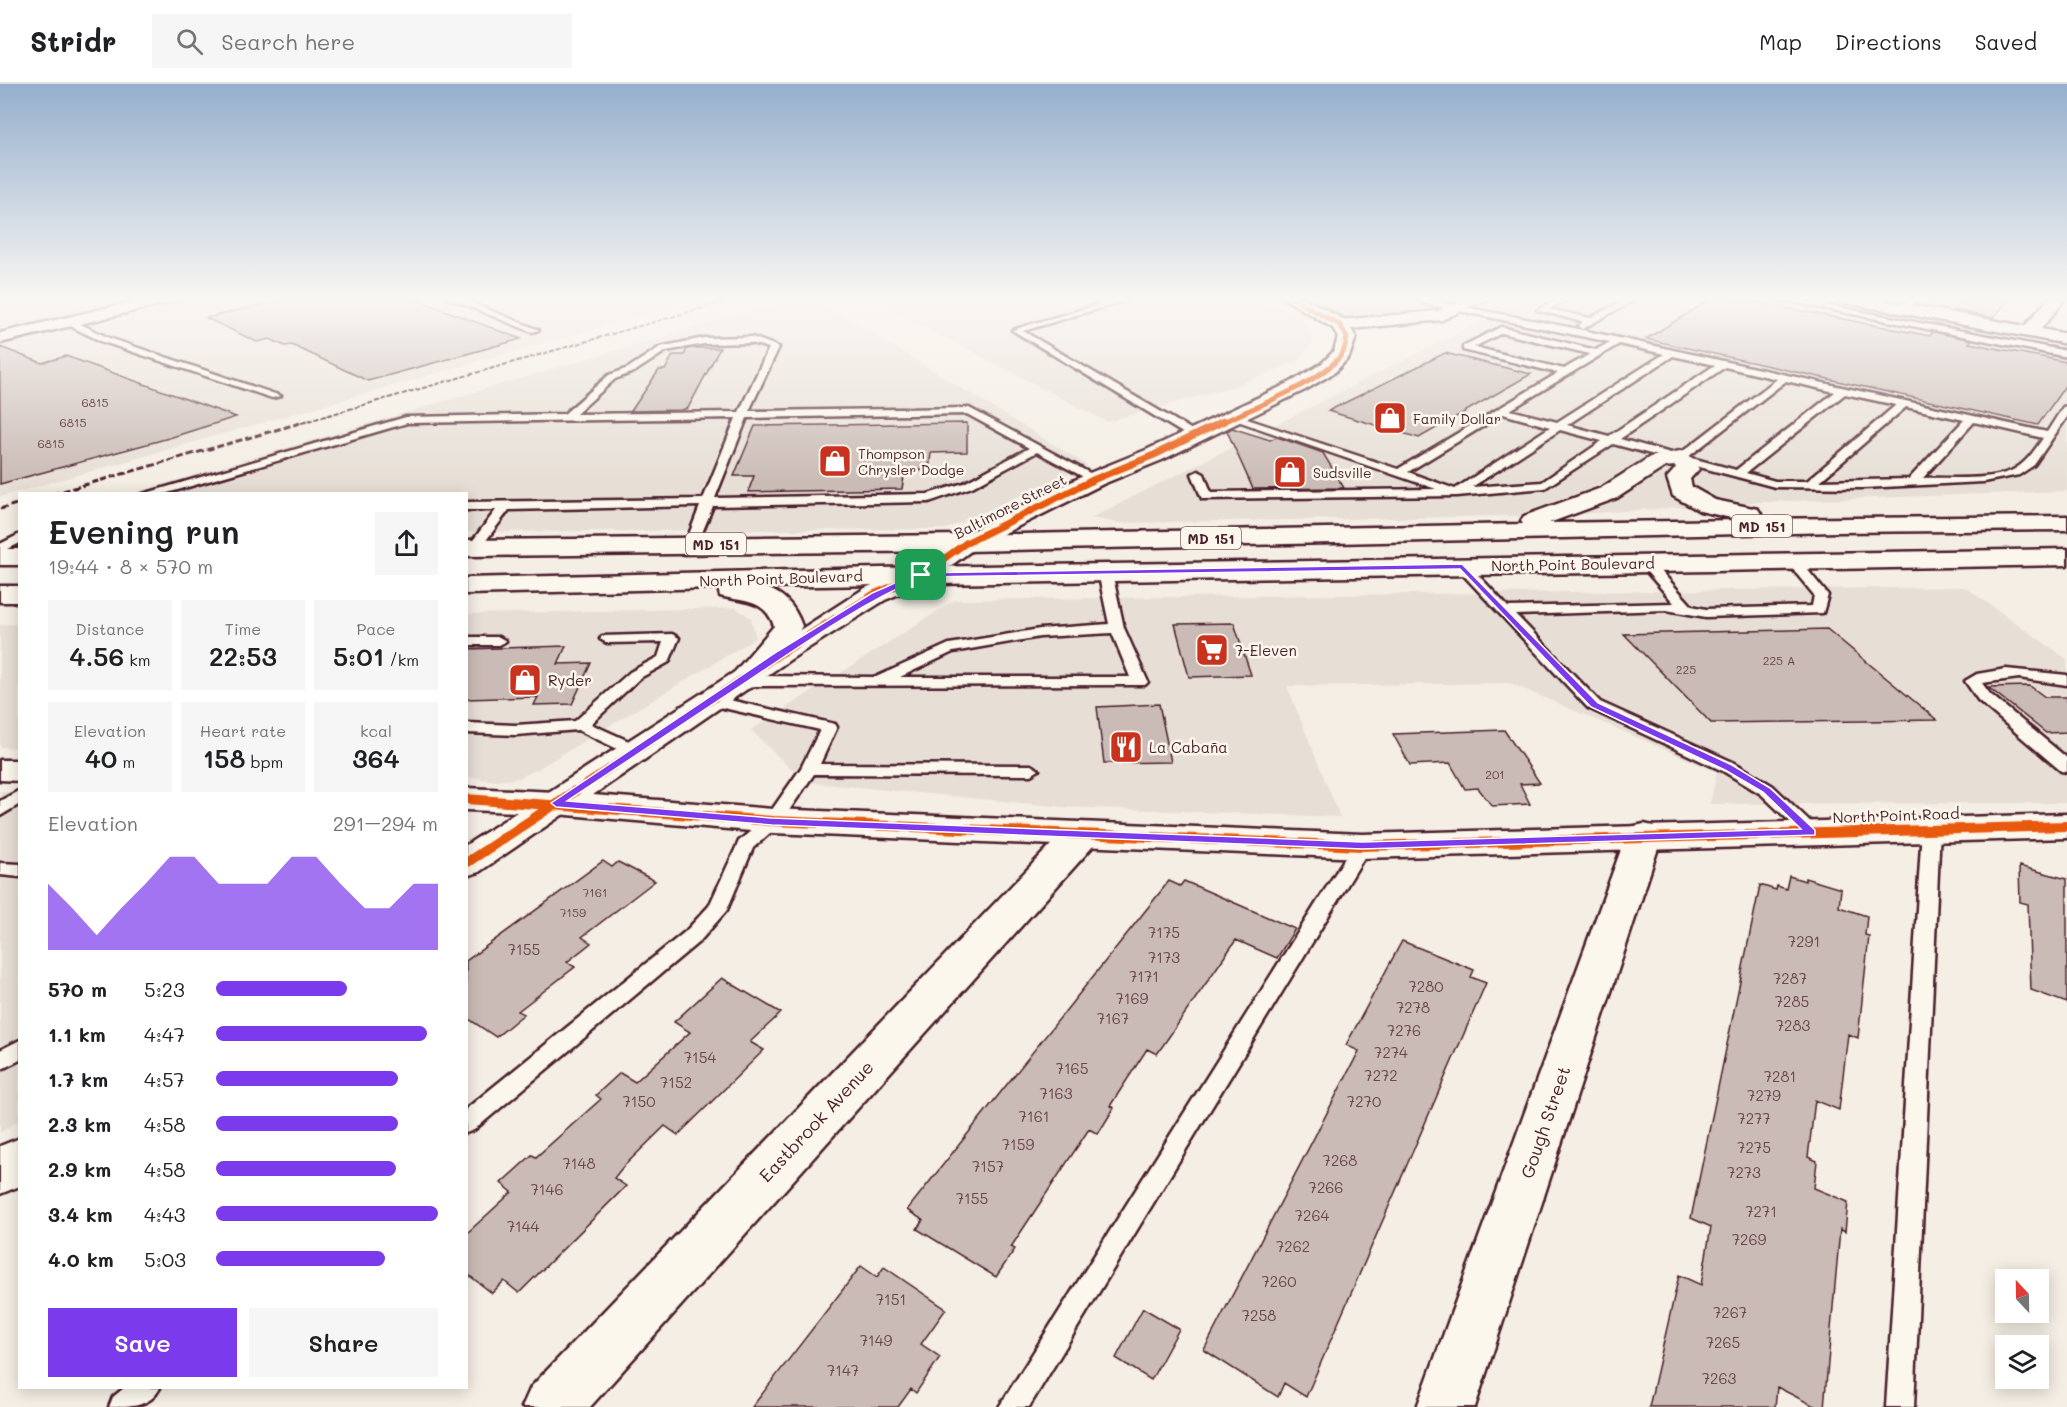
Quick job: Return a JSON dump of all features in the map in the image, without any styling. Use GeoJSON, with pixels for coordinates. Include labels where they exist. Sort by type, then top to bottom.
{"type":"FeatureCollection","features":[{"type":"Feature","properties":{"kind":"street","name":"Baltimore Street"},"geometry":{"type":"LineString","coordinates":[[468,862],[742,681],[807,662],[913,590],[921,575],[966,543],[1095,479],[1234,418],[1298,386],[1339,359]]}},
{"type":"Feature","properties":{"kind":"street"},"geometry":{"type":"LineString","coordinates":[[1490,532],[1558,513],[1609,493],[1658,462],[1680,458],[1688,469],[1678,478],[1681,491],[1708,506],[1736,512],[1837,525]]}},
{"type":"Feature","properties":{"kind":"street","name":"North Point Boulevard"},"geometry":{"type":"LineString","coordinates":[[470,548],[966,543],[1837,525],[2067,523]]}},
{"type":"Feature","properties":{"kind":"street"},"geometry":{"type":"LineString","coordinates":[[0,557],[18,557]]}},
{"type":"Feature","properties":{"kind":"street","name":"North Point Boulevard"},"geometry":{"type":"LineString","coordinates":[[468,586],[921,575],[2067,557]]}},
{"type":"Feature","properties":{"kind":"street"},"geometry":{"type":"LineString","coordinates":[[585,583],[763,594],[785,614],[788,626],[781,639],[742,681]]}},
{"type":"Feature","properties":{"kind":"street"},"geometry":{"type":"LineString","coordinates":[[0,594],[18,594]]}},
{"type":"Feature","properties":{"kind":"street"},"geometry":{"type":"LineString","coordinates":[[0,770],[18,771]]}},
{"type":"Feature","properties":{"kind":"street","name":"North Point Road"},"geometry":{"type":"LineString","coordinates":[[468,799],[556,803],[772,822],[1362,846],[1644,836],[2067,826]]}},
{"type":"Feature","properties":{"kind":"street","name":"Eastbrook Avenue"},"geometry":{"type":"LineString","coordinates":[[551,1407],[1081,836]]}},
{"type":"Feature","properties":{"kind":"street","name":"Gough Street"},"geometry":{"type":"LineString","coordinates":[[1446,1407],[1644,836]]}},
{"type":"Feature","properties":{"kind":"street"},"geometry":{"type":"LineString","coordinates":[[0,1172],[18,1160]]}},
{"type":"Feature","properties":{"kind":"lane"},"geometry":{"type":"LineString","coordinates":[[163,359],[276,396]]}},
{"type":"Feature","properties":{"kind":"lane"},"geometry":{"type":"LineString","coordinates":[[565,419],[612,377],[631,370],[648,359]]}},
{"type":"Feature","properties":{"kind":"lane"},"geometry":{"type":"LineString","coordinates":[[691,545],[742,417],[768,359]]}},
{"type":"Feature","properties":{"kind":"lane"},"geometry":{"type":"LineString","coordinates":[[1065,359],[1195,435]]}},
{"type":"Feature","properties":{"kind":"lane"},"geometry":{"type":"LineString","coordinates":[[1512,359],[1566,372]]}},
{"type":"Feature","properties":{"kind":"lane"},"geometry":{"type":"LineString","coordinates":[[1399,473],[1588,359]]}},
{"type":"Feature","properties":{"kind":"lane"},"geometry":{"type":"LineString","coordinates":[[1457,492],[1662,359]]}},
{"type":"Feature","properties":{"kind":"lane"},"geometry":{"type":"LineString","coordinates":[[1698,359],[2049,436]]}},
{"type":"Feature","properties":{"kind":"lane"},"geometry":{"type":"LineString","coordinates":[[1198,474],[1206,496],[1457,492],[1545,485],[1723,364]]}},
{"type":"Feature","properties":{"kind":"lane"},"geometry":{"type":"LineString","coordinates":[[1680,458],[1784,378]]}},
{"type":"Feature","properties":{"kind":"lane"},"geometry":{"type":"LineString","coordinates":[[1739,473],[1842,391]]}},
{"type":"Feature","properties":{"kind":"lane"},"geometry":{"type":"LineString","coordinates":[[1809,485],[1904,404]]}},
{"type":"Feature","properties":{"kind":"lane"},"geometry":{"type":"LineString","coordinates":[[1502,411],[1775,484],[1809,485],[1912,483],[1994,477],[2015,473],[2025,466],[2067,409]]}},
{"type":"Feature","properties":{"kind":"lane"},"geometry":{"type":"LineString","coordinates":[[156,492],[406,420],[742,417],[969,411],[1095,479]]}},
{"type":"Feature","properties":{"kind":"lane"},"geometry":{"type":"LineString","coordinates":[[1234,418],[1457,492]]}},
{"type":"Feature","properties":{"kind":"lane"},"geometry":{"type":"LineString","coordinates":[[1912,483],[1971,419]]}},
{"type":"Feature","properties":{"kind":"lane"},"geometry":{"type":"LineString","coordinates":[[468,506],[929,498],[968,485],[1037,448]]}},
{"type":"Feature","properties":{"kind":"lane"},"geometry":{"type":"LineString","coordinates":[[470,548],[505,506]]}},
{"type":"Feature","properties":{"kind":"lane"},"geometry":{"type":"LineString","coordinates":[[0,549],[18,539]]}},
{"type":"Feature","properties":{"kind":"lane"},"geometry":{"type":"LineString","coordinates":[[1507,611],[1666,606],[1706,613],[1818,609],[1821,595],[1793,561]]}},
{"type":"Feature","properties":{"kind":"lane"},"geometry":{"type":"LineString","coordinates":[[1646,563],[1686,608]]}},
{"type":"Feature","properties":{"kind":"lane"},"geometry":{"type":"LineString","coordinates":[[1462,566],[1594,705],[1729,767],[1767,790],[1811,832]]}},
{"type":"Feature","properties":{"kind":"lane"},"geometry":{"type":"LineString","coordinates":[[742,681],[1140,682],[1117,628],[1105,572]]}},
{"type":"Feature","properties":{"kind":"lane"},"geometry":{"type":"LineString","coordinates":[[876,683],[949,648],[1040,633],[1117,628]]}},
{"type":"Feature","properties":{"kind":"lane"},"geometry":{"type":"LineString","coordinates":[[580,726],[635,675],[664,659],[672,638],[607,639]]}},
{"type":"Feature","properties":{"kind":"lane"},"geometry":{"type":"LineString","coordinates":[[468,641],[499,641]]}},
{"type":"Feature","properties":{"kind":"lane"},"geometry":{"type":"LineString","coordinates":[[2067,680],[2048,676],[1984,675],[1973,681],[1984,697],[2067,767]]}},
{"type":"Feature","properties":{"kind":"lane"},"geometry":{"type":"LineString","coordinates":[[468,1121],[693,936],[717,910],[745,845],[772,822],[809,769],[829,727],[712,701]]}},
{"type":"Feature","properties":{"kind":"lane"},"geometry":{"type":"LineString","coordinates":[[468,728],[516,730],[580,726],[636,751]]}},
{"type":"Feature","properties":{"kind":"lane"},"geometry":{"type":"LineString","coordinates":[[809,769],[1031,770]]}},
{"type":"Feature","properties":{"kind":"lane"},"geometry":{"type":"LineString","coordinates":[[0,810],[18,796]]}},
{"type":"Feature","properties":{"kind":"lane"},"geometry":{"type":"LineString","coordinates":[[1900,1407],[1931,828]]}},
{"type":"Feature","properties":{"kind":"lane"},"geometry":{"type":"LineString","coordinates":[[1013,1407],[1362,846]]}},
{"type":"Feature","properties":{"kind":"lane"},"geometry":{"type":"LineString","coordinates":[[0,869],[18,871]]}},
{"type":"Feature","properties":{"kind":"lane"},"geometry":{"type":"LineString","coordinates":[[0,1061],[18,1050]]}},
{"type":"Feature","properties":{"kind":"lane"},"geometry":{"type":"LineString","coordinates":[[123,1407],[145,1389]]}},
{"type":"Feature","properties":{"kind":"shaded area"},"geometry":{"type":"Polygon","coordinates":[[[0,359],[488,359],[0,497],[0,359]]]}},
{"type":"Feature","properties":{"kind":"shaded area"},"geometry":{"type":"Polygon","coordinates":[[[588,359],[913,359],[1087,465],[946,529],[468,532],[468,492],[137,492],[588,359]]]}},
{"type":"Feature","properties":{"kind":"shaded area"},"geometry":{"type":"Polygon","coordinates":[[[986,359],[1300,359],[1238,385],[1107,422],[986,359]]]}},
{"type":"Feature","properties":{"kind":"shaded area"},"geometry":{"type":"Polygon","coordinates":[[[1407,359],[2067,359],[2067,491],[1763,502],[1561,515],[1119,523],[1091,518],[1407,359]]]}},
{"type":"Feature","properties":{"kind":"shaded area"},"geometry":{"type":"Polygon","coordinates":[[[1965,587],[2067,659],[2067,803],[1710,804],[1717,772],[1510,683],[1287,686],[1340,817],[1065,807],[804,782],[751,730],[955,600],[1965,587]]]}},
{"type":"Feature","properties":{"kind":"shaded area"},"geometry":{"type":"Polygon","coordinates":[[[736,608],[751,618],[756,638],[536,770],[519,778],[497,781],[468,777],[468,614],[736,608]]]}},
{"type":"Feature","properties":{"kind":"shaded area"},"geometry":{"type":"Polygon","coordinates":[[[18,624],[18,748],[0,747],[0,625],[18,624]]]}},
{"type":"Feature","properties":{"kind":"shaded area"},"geometry":{"type":"Polygon","coordinates":[[[0,791],[18,793],[18,1121],[0,1133],[0,791]]]}},
{"type":"Feature","properties":{"kind":"building"},"geometry":{"type":"Polygon","coordinates":[[[0,359],[31,359],[42,363],[57,359],[74,359],[236,417],[169,438],[0,484],[0,359]]]}},
{"type":"Feature","properties":{"kind":"building"},"geometry":{"type":"Polygon","coordinates":[[[321,359],[449,359],[368,381],[321,359]]]}},
{"type":"Feature","properties":{"kind":"building"},"geometry":{"type":"Polygon","coordinates":[[[671,359],[714,359],[688,408],[631,411],[659,370],[665,370],[671,359]]]}},
{"type":"Feature","properties":{"kind":"building"},"geometry":{"type":"Polygon","coordinates":[[[1433,359],[1469,359],[1531,374],[1419,438],[1328,411],[1433,359]]]}},
{"type":"Feature","properties":{"kind":"building"},"geometry":{"type":"Polygon","coordinates":[[[1736,359],[2050,359],[2067,362],[2067,383],[2038,425],[1736,359]]]}},
{"type":"Feature","properties":{"kind":"building","name":"Thompson Chrysler Dodge"},"geometry":{"type":"Polygon","coordinates":[[[967,423],[967,452],[931,453],[929,470],[905,470],[902,489],[748,492],[754,476],[734,476],[755,426],[967,423]]]}},
{"type":"Feature","properties":{"kind":"building","name":"Sudsville"},"geometry":{"type":"Polygon","coordinates":[[[1232,428],[1270,440],[1277,437],[1323,453],[1344,488],[1253,489],[1227,431],[1232,428]]]}},
{"type":"Feature","properties":{"kind":"building","name":"7-Eleven"},"geometry":{"type":"Polygon","coordinates":[[[1234,623],[1251,675],[1189,677],[1175,624],[1234,623]]]}},
{"type":"Feature","properties":{"kind":"building"},"geometry":{"type":"Polygon","coordinates":[[[1827,629],[1937,720],[1711,723],[1624,634],[1827,629]]]}},
{"type":"Feature","properties":{"kind":"building","name":"Ryder"},"geometry":{"type":"Polygon","coordinates":[[[566,646],[558,664],[591,663],[572,704],[534,705],[538,697],[468,699],[468,649],[566,646]]]}},
{"type":"Feature","properties":{"kind":"building"},"geometry":{"type":"Polygon","coordinates":[[[2030,686],[2045,697],[2067,697],[2067,732],[2046,733],[1988,687],[2030,686]]]}},
{"type":"Feature","properties":{"kind":"building","name":"La Cabaña"},"geometry":{"type":"Polygon","coordinates":[[[1159,704],[1171,762],[1104,763],[1097,707],[1159,704]]]}},
{"type":"Feature","properties":{"kind":"building"},"geometry":{"type":"Polygon","coordinates":[[[1504,730],[1540,783],[1520,784],[1530,804],[1492,806],[1478,788],[1465,789],[1450,763],[1410,765],[1393,734],[1504,730]]]}},
{"type":"Feature","properties":{"kind":"building"},"geometry":{"type":"Polygon","coordinates":[[[603,861],[612,867],[618,862],[655,881],[582,937],[591,943],[567,962],[575,967],[518,1011],[524,1014],[496,1037],[468,1018],[468,960],[603,861]]]}},
{"type":"Feature","properties":{"kind":"building"},"geometry":{"type":"Polygon","coordinates":[[[2019,866],[2067,879],[2067,1003],[2031,990],[2028,904],[2020,902],[2019,866]]]}},
{"type":"Feature","properties":{"kind":"building"},"geometry":{"type":"Polygon","coordinates":[[[1789,876],[1805,881],[1805,878],[1841,889],[1839,907],[1867,916],[1865,935],[1869,936],[1858,1038],[1848,1034],[1839,1110],[1815,1100],[1808,1157],[1817,1161],[1814,1188],[1848,1202],[1845,1232],[1840,1229],[1824,1407],[1816,1407],[1777,1387],[1775,1407],[1649,1407],[1679,1275],[1701,1285],[1711,1227],[1691,1218],[1760,885],[1776,890],[1777,886],[1786,889],[1789,876]]]}},
{"type":"Feature","properties":{"kind":"building"},"geometry":{"type":"Polygon","coordinates":[[[1169,881],[1180,886],[1184,881],[1295,929],[1277,958],[1236,940],[1157,1054],[1147,1049],[1110,1106],[1114,1108],[1098,1134],[1089,1129],[1011,1247],[1015,1249],[996,1277],[917,1229],[923,1220],[907,1210],[1169,881]]]}},
{"type":"Feature","properties":{"kind":"building"},"geometry":{"type":"Polygon","coordinates":[[[1402,941],[1474,970],[1471,977],[1486,983],[1306,1397],[1284,1383],[1278,1397],[1204,1350],[1359,1051],[1346,1045],[1402,941]]]}},
{"type":"Feature","properties":{"kind":"building"},"geometry":{"type":"Polygon","coordinates":[[[722,978],[781,1013],[750,1042],[764,1050],[678,1135],[665,1126],[622,1168],[614,1178],[626,1186],[519,1293],[504,1281],[492,1293],[468,1275],[468,1232],[512,1192],[501,1183],[532,1155],[536,1157],[601,1099],[596,1095],[620,1073],[635,1082],[690,1032],[674,1022],[722,978]]]}},
{"type":"Feature","properties":{"kind":"building"},"geometry":{"type":"Polygon","coordinates":[[[861,1266],[877,1277],[884,1267],[946,1309],[921,1344],[940,1357],[916,1393],[911,1389],[898,1407],[752,1407],[861,1266]]]}},
{"type":"Feature","properties":{"kind":"building"},"geometry":{"type":"Polygon","coordinates":[[[1143,1308],[1179,1329],[1151,1380],[1116,1358],[1143,1308]]]}},
{"type":"Feature","properties":{"kind":"railway"},"geometry":{"type":"LineString","coordinates":[[301,423],[525,359]]}},
{"type":"Feature","properties":{"kind":"railway"},"geometry":{"type":"LineString","coordinates":[[60,492],[307,421]]}},
{"type":"Feature","properties":{"kind":"railway"},"geometry":{"type":"LineString","coordinates":[[0,509],[18,504]]}},
{"type":"Feature","properties":{"kind":"cycle path"},"geometry":{"type":"LineString","coordinates":[[468,862],[781,653],[875,594],[921,575],[966,543],[1095,479],[1154,455],[1298,386],[1328,368],[1337,359]]}},
{"type":"Feature","properties":{"kind":"cycle path"},"geometry":{"type":"LineString","coordinates":[[468,799],[773,821],[1362,846],[2067,826]]}},
{"type":"Feature","properties":{"kind":"place","name":"Family Dollar"},"geometry":{"type":"Point","coordinates":[1390,418]}},
{"type":"Feature","properties":{"kind":"place","name":"Thompson Chrysler Dodge"},"geometry":{"type":"Point","coordinates":[835,461]}},
{"type":"Feature","properties":{"kind":"place","name":"Sudsville"},"geometry":{"type":"Point","coordinates":[1290,472]}},
{"type":"Feature","properties":{"kind":"place","name":"7-Eleven"},"geometry":{"type":"Point","coordinates":[1212,650]}},
{"type":"Feature","properties":{"kind":"place","name":"Ryder"},"geometry":{"type":"Point","coordinates":[525,680]}},
{"type":"Feature","properties":{"kind":"place","name":"La Cabaña"},"geometry":{"type":"Point","coordinates":[1126,747]}},
{"type":"Feature","properties":{"kind":"route"},"geometry":{"type":"LineString","coordinates":[[1462,566],[1594,705],[1729,767],[1767,790],[1811,832],[1362,846],[772,822],[556,803],[781,653],[875,594],[921,575],[1462,566]]}}]}
